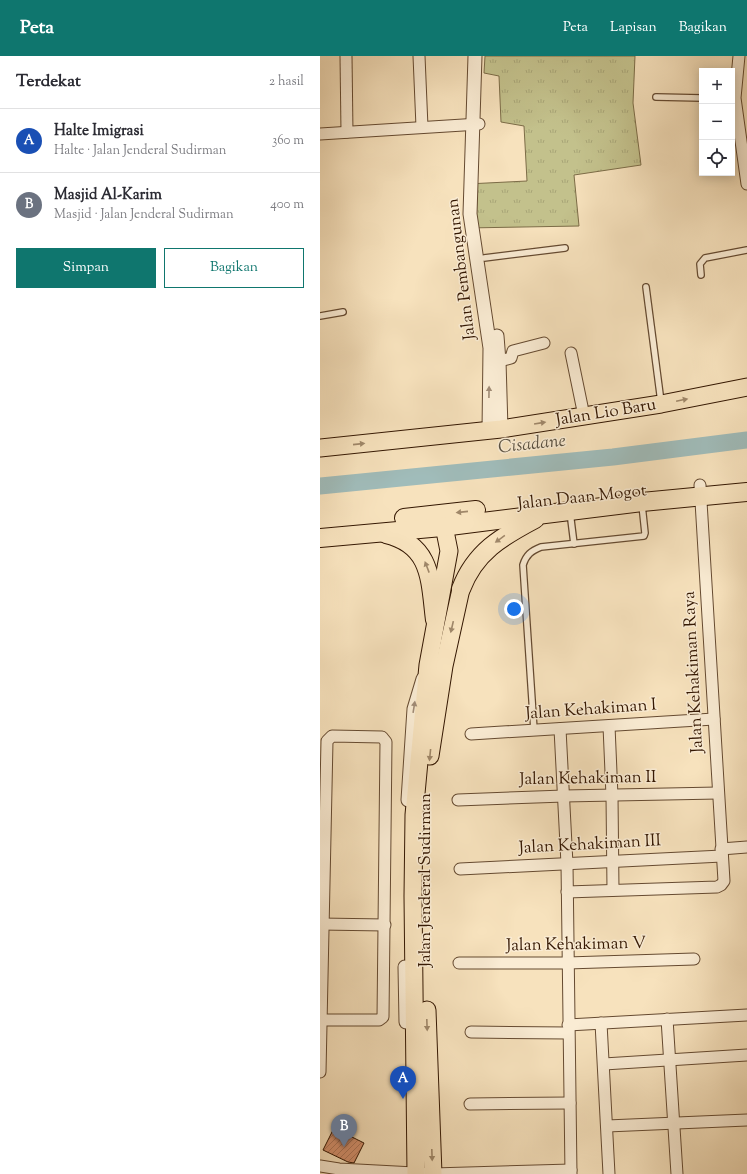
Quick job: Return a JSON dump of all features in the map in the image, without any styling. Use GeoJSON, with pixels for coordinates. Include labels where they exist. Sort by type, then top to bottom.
{"type":"FeatureCollection","features":[{"type":"Feature","properties":{"kind":"highway","name":"Jalan Daan Mogot"},"geometry":{"type":"LineString","coordinates":[[320,538],[442,527],[642,502],[747,481]]}},
{"type":"Feature","properties":{"kind":"highway","name":"Jalan Daan Mogot"},"geometry":{"type":"LineString","coordinates":[[320,526],[417,517],[570,498],[700,490],[747,492]]}},
{"type":"Feature","properties":{"kind":"highway"},"geometry":{"type":"LineString","coordinates":[[461,589],[467,573],[482,554],[511,532],[546,513]]}},
{"type":"Feature","properties":{"kind":"highway"},"geometry":{"type":"LineString","coordinates":[[380,532],[400,537],[408,541],[422,556],[428,569],[435,620]]}},
{"type":"Feature","properties":{"kind":"main road","name":"Jalan Lio Baru"},"geometry":{"type":"LineString","coordinates":[[320,448],[495,430],[661,404],[747,387]]}},
{"type":"Feature","properties":{"kind":"main road","name":"Jalan Daan Mogot"},"geometry":{"type":"LineString","coordinates":[[417,517],[429,520],[442,527]]}},
{"type":"Feature","properties":{"kind":"main road","name":"Jalan Jenderal Sudirman"},"geometry":{"type":"LineString","coordinates":[[416,1173],[413,896],[414,815],[428,665],[435,620],[449,551],[447,536],[442,527]]}},
{"type":"Feature","properties":{"kind":"main road","name":"Jalan Jenderal Sudirman"},"geometry":{"type":"LineString","coordinates":[[433,1174],[424,898],[425,801],[433,734],[444,666],[461,589]]}},
{"type":"Feature","properties":{"kind":"street"},"geometry":{"type":"LineString","coordinates":[[346,56],[347,132]]}},
{"type":"Feature","properties":{"kind":"street"},"geometry":{"type":"LineString","coordinates":[[419,56],[422,127]]}},
{"type":"Feature","properties":{"kind":"street","name":"Jalan Pembangunan"},"geometry":{"type":"LineString","coordinates":[[475,56],[478,208],[500,361],[495,430]]}},
{"type":"Feature","properties":{"kind":"street","name":"Jalan Pembangunan"},"geometry":{"type":"LineString","coordinates":[[482,56],[470,214],[490,348],[495,430]]}},
{"type":"Feature","properties":{"kind":"street"},"geometry":{"type":"LineString","coordinates":[[735,84],[739,56]]}},
{"type":"Feature","properties":{"kind":"street"},"geometry":{"type":"LineString","coordinates":[[734,104],[746,179]]}},
{"type":"Feature","properties":{"kind":"street"},"geometry":{"type":"LineString","coordinates":[[320,134],[476,124]]}},
{"type":"Feature","properties":{"kind":"street"},"geometry":{"type":"LineString","coordinates":[[500,361],[511,358],[513,351],[544,343]]}},
{"type":"Feature","properties":{"kind":"street"},"geometry":{"type":"LineString","coordinates":[[571,353],[584,416]]}},
{"type":"Feature","properties":{"kind":"street","name":"Jalan Kehakiman Raya"},"geometry":{"type":"LineString","coordinates":[[613,890],[717,887],[724,881],[721,852],[700,490]]}},
{"type":"Feature","properties":{"kind":"street","name":"Jalan Kehakiman I"},"geometry":{"type":"LineString","coordinates":[[471,734],[714,719]]}},
{"type":"Feature","properties":{"kind":"street"},"geometry":{"type":"LineString","coordinates":[[567,892],[613,890],[612,796],[609,726]]}},
{"type":"Feature","properties":{"kind":"street"},"geometry":{"type":"LineString","coordinates":[[320,1166],[339,1169],[433,1174],[571,1172],[567,963],[567,864],[560,729]]}},
{"type":"Feature","properties":{"kind":"street"},"geometry":{"type":"LineString","coordinates":[[320,1072],[322,832],[323,788],[327,741],[332,736],[382,737],[385,739],[385,925],[382,1019],[321,1015]]}},
{"type":"Feature","properties":{"kind":"street","name":"Jalan Kehakiman II"},"geometry":{"type":"LineString","coordinates":[[458,800],[718,793]]}},
{"type":"Feature","properties":{"kind":"street","name":"Jalan Kehakiman III"},"geometry":{"type":"LineString","coordinates":[[460,868],[613,861],[721,852],[747,847]]}},
{"type":"Feature","properties":{"kind":"street"},"geometry":{"type":"LineString","coordinates":[[322,924],[385,925]]}},
{"type":"Feature","properties":{"kind":"street","name":"Jalan Kehakiman V"},"geometry":{"type":"LineString","coordinates":[[459,963],[567,963],[694,959]]}},
{"type":"Feature","properties":{"kind":"street"},"geometry":{"type":"LineString","coordinates":[[472,1032],[568,1029],[601,1023],[747,1015]]}},
{"type":"Feature","properties":{"kind":"street"},"geometry":{"type":"LineString","coordinates":[[667,1019],[677,1174]]}},
{"type":"Feature","properties":{"kind":"street"},"geometry":{"type":"LineString","coordinates":[[601,1023],[609,1174]]}},
{"type":"Feature","properties":{"kind":"street"},"geometry":{"type":"LineString","coordinates":[[604,1064],[747,1055]]}},
{"type":"Feature","properties":{"kind":"street"},"geometry":{"type":"LineString","coordinates":[[470,1104],[570,1103]]}},
{"type":"Feature","properties":{"kind":"street"},"geometry":{"type":"LineString","coordinates":[[607,1126],[747,1120]]}},
{"type":"Feature","properties":{"kind":"lane"},"geometry":{"type":"LineString","coordinates":[[656,97],[699,98]]}},
{"type":"Feature","properties":{"kind":"lane"},"geometry":{"type":"LineString","coordinates":[[484,258],[565,248]]}},
{"type":"Feature","properties":{"kind":"lane"},"geometry":{"type":"LineString","coordinates":[[701,275],[700,264],[705,258],[747,250]]}},
{"type":"Feature","properties":{"kind":"lane"},"geometry":{"type":"LineString","coordinates":[[646,286],[661,404]]}},
{"type":"Feature","properties":{"kind":"lane"},"geometry":{"type":"LineString","coordinates":[[320,316],[343,312]]}},
{"type":"Feature","properties":{"kind":"lane"},"geometry":{"type":"LineString","coordinates":[[534,730],[523,565],[527,555],[536,549],[644,536],[642,502]]}},
{"type":"Feature","properties":{"kind":"lane"},"geometry":{"type":"LineString","coordinates":[[570,511],[574,544]]}},
{"type":"Feature","properties":{"kind":"green space"},"geometry":{"type":"Polygon","coordinates":[[[485,56],[635,56],[633,103],[641,165],[574,175],[579,226],[467,228],[467,184],[527,181],[524,126],[501,122],[499,76],[484,73],[485,56]]]}},
{"type":"Feature","properties":{"kind":"building"},"geometry":{"type":"Polygon","coordinates":[[[334,1128],[364,1143],[354,1163],[348,1162],[323,1150],[334,1128]]]}},
{"type":"Feature","properties":{"kind":"waterway","name":"Cisadane"},"geometry":{"type":"LineString","coordinates":[[320,486],[613,457],[747,440]]}},
{"type":"Feature","properties":{"kind":"place","name":"Halte Imigrasi"},"geometry":{"type":"Point","coordinates":[403,1099]}},
{"type":"Feature","properties":{"kind":"place","name":"Masjid Al-Karim"},"geometry":{"type":"Point","coordinates":[344,1147]}}]}
